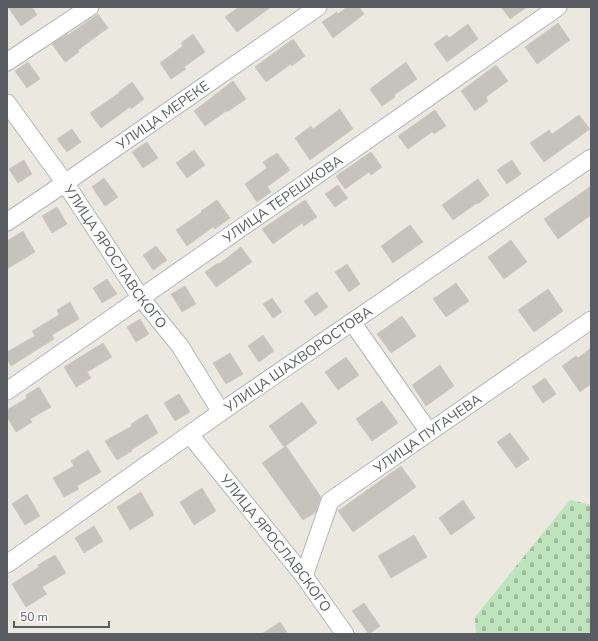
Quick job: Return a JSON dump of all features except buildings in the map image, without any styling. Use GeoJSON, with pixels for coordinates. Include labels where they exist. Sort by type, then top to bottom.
{"type":"FeatureCollection","features":[{"type":"Feature","properties":{"kind":"street"},"geometry":{"type":"LineString","coordinates":[[7,62],[90,7]]}},
{"type":"Feature","properties":{"kind":"street","name":"УЛИЦА МЕРЕКЕ"},"geometry":{"type":"LineString","coordinates":[[7,222],[318,7]]}},
{"type":"Feature","properties":{"kind":"street","name":"УЛИЦА ТЕРЕШКОВА"},"geometry":{"type":"LineString","coordinates":[[7,391],[558,7]]}},
{"type":"Feature","properties":{"kind":"street","name":"УЛИЦА ЯРОСЛАВСКОГО"},"geometry":{"type":"LineString","coordinates":[[7,103],[65,183],[141,298],[180,346],[221,412]]}},
{"type":"Feature","properties":{"kind":"street","name":"УЛИЦА ШАХВОРОСТОВА"},"geometry":{"type":"LineString","coordinates":[[7,564],[221,412],[591,158]]}},
{"type":"Feature","properties":{"kind":"street","name":"УЛИЦА ПУГАЧЕВА"},"geometry":{"type":"LineString","coordinates":[[304,576],[330,501],[591,320]]}},
{"type":"Feature","properties":{"kind":"street"},"geometry":{"type":"LineString","coordinates":[[352,322],[429,432]]}},
{"type":"Feature","properties":{"kind":"street","name":"УЛИЦА ЯРОСЛАВСКОГО"},"geometry":{"type":"LineString","coordinates":[[190,435],[304,576],[345,634]]}},
{"type":"Feature","properties":{"kind":"green space"},"geometry":{"type":"Polygon","coordinates":[[[570,500],[591,505],[591,634],[476,634],[475,617],[570,500]]]}}]}
